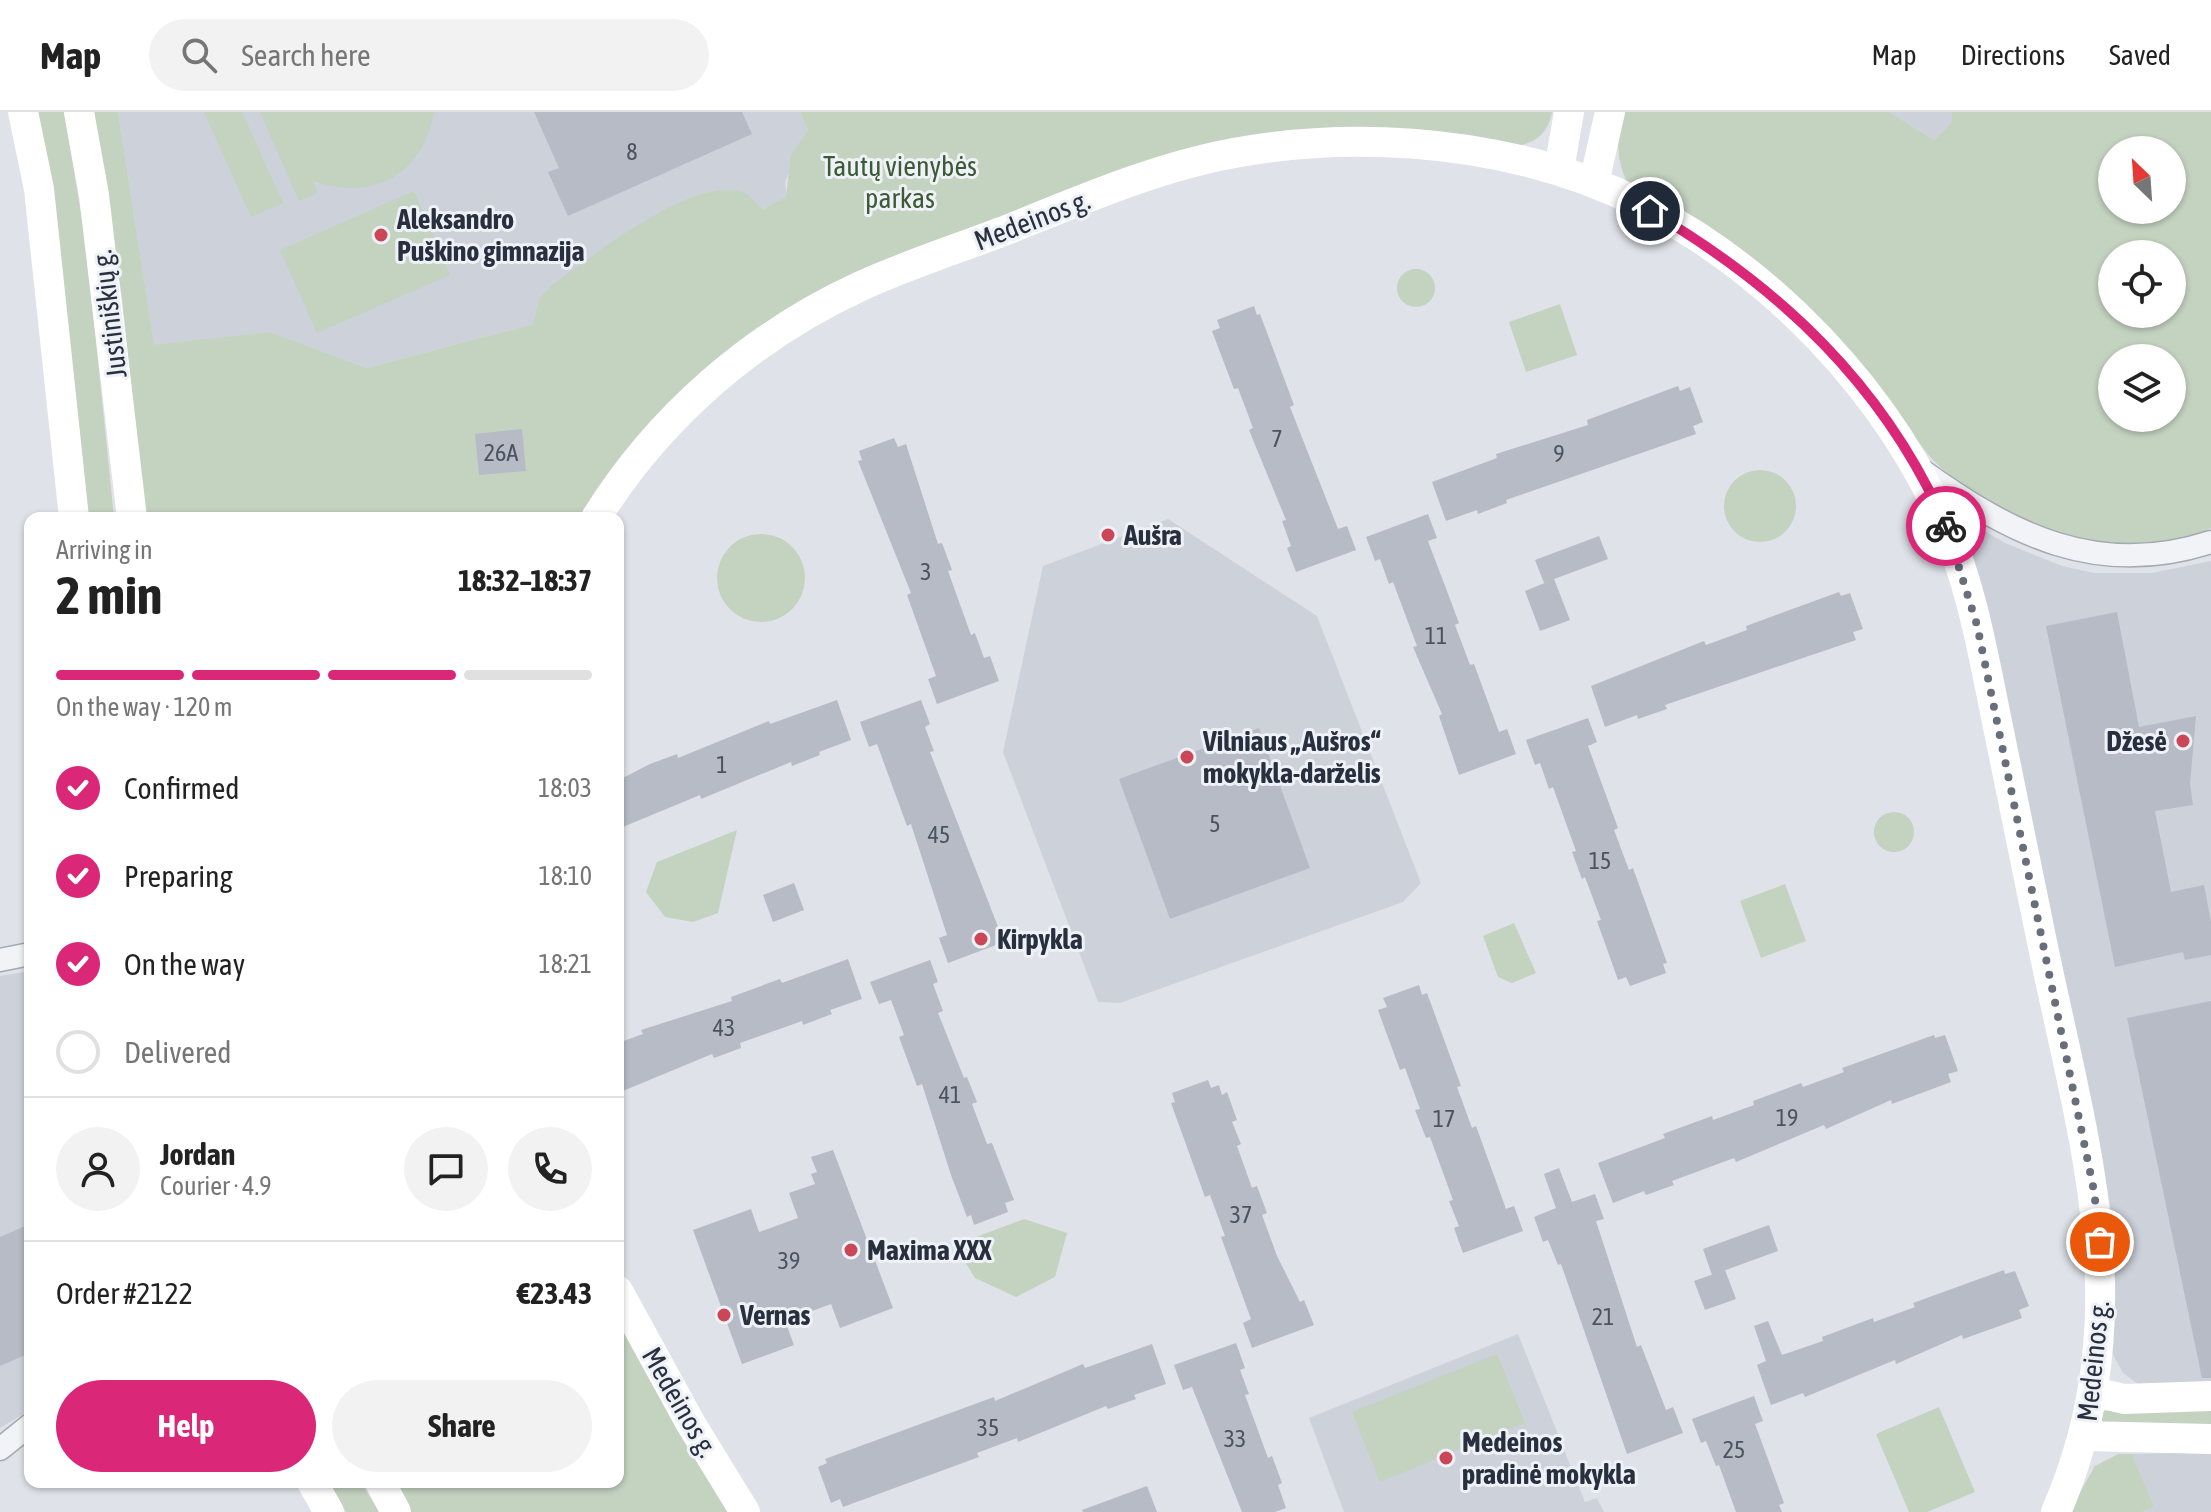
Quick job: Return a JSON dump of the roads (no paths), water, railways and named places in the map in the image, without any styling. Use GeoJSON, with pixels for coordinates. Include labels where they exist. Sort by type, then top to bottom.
{"type":"FeatureCollection","features":[{"type":"Feature","properties":{"kind":"street","name":"Justiniškių g."},"geometry":{"type":"LineString","coordinates":[[23,112],[39,189],[73,512]]}},
{"type":"Feature","properties":{"kind":"street","name":"Justiniškių g."},"geometry":{"type":"LineString","coordinates":[[79,112],[96,210],[131,512]]}},
{"type":"Feature","properties":{"kind":"street"},"geometry":{"type":"LineString","coordinates":[[1559,170],[1569,112]]}},
{"type":"Feature","properties":{"kind":"street"},"geometry":{"type":"LineString","coordinates":[[1594,183],[1610,112]]}},
{"type":"Feature","properties":{"kind":"street","name":"Medeinos g."},"geometry":{"type":"LineString","coordinates":[[600,512],[614,489],[681,412],[717,377],[779,331],[864,284],[1077,202],[1220,156],[1288,146],[1397,144],[1452,149],[1559,170],[1594,183],[1687,232],[1752,276],[1823,341],[1855,378],[1918,468],[1945,524],[1977,625],[2094,1191],[2101,1262],[2095,1392],[2084,1436],[2056,1512]]}},
{"type":"Feature","properties":{"kind":"street"},"geometry":{"type":"LineString","coordinates":[[1918,468],[1957,496],[2003,521],[2035,537],[2082,552],[2127,558],[2177,553],[2211,542]]}},
{"type":"Feature","properties":{"kind":"street"},"geometry":{"type":"LineString","coordinates":[[0,960],[24,955]]}},
{"type":"Feature","properties":{"kind":"street","name":"Medeinos g."},"geometry":{"type":"LineString","coordinates":[[624,1302],[677,1400],[745,1512]]}},
{"type":"Feature","properties":{"kind":"street"},"geometry":{"type":"LineString","coordinates":[[2095,1392],[2124,1399],[2211,1396]]}},
{"type":"Feature","properties":{"kind":"street"},"geometry":{"type":"LineString","coordinates":[[0,1449],[24,1430]]}},
{"type":"Feature","properties":{"kind":"street"},"geometry":{"type":"LineString","coordinates":[[2084,1436],[2211,1439]]}},
{"type":"Feature","properties":{"kind":"street"},"geometry":{"type":"LineString","coordinates":[[315,1488],[329,1512]]}},
{"type":"Feature","properties":{"kind":"street"},"geometry":{"type":"LineString","coordinates":[[383,1488],[396,1512]]}},
{"type":"Feature","properties":{"kind":"place","name":"Aleksandro Puškino gimnazija"},"geometry":{"type":"Point","coordinates":[381,235]}},
{"type":"Feature","properties":{"kind":"place","name":"Aušra"},"geometry":{"type":"Point","coordinates":[1108,535]}},
{"type":"Feature","properties":{"kind":"place","name":"Džesė"},"geometry":{"type":"Point","coordinates":[2183,741]}},
{"type":"Feature","properties":{"kind":"place","name":"Vilniaus „Aušros“ mokykla-darželis"},"geometry":{"type":"Point","coordinates":[1187,757]}},
{"type":"Feature","properties":{"kind":"place","name":"Kirpykla"},"geometry":{"type":"Point","coordinates":[981,939]}},
{"type":"Feature","properties":{"kind":"place","name":"Maxima XXX"},"geometry":{"type":"Point","coordinates":[851,1250]}},
{"type":"Feature","properties":{"kind":"place","name":"Vernas"},"geometry":{"type":"Point","coordinates":[724,1315]}},
{"type":"Feature","properties":{"kind":"place","name":"Medeinos pradinė mokykla"},"geometry":{"type":"Point","coordinates":[1446,1458]}},
{"type":"Feature","properties":{"kind":"park label","name":"Tautų vienybės parkas"},"geometry":{"type":"Point","coordinates":[900,182]}}]}
